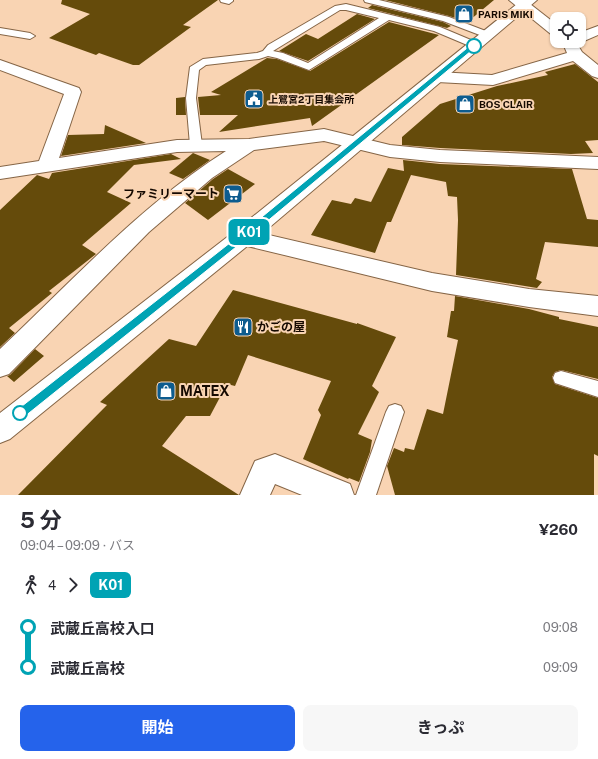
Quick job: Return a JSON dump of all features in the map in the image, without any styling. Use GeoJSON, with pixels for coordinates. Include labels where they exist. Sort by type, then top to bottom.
{"type":"FeatureCollection","features":[{"type":"Feature","properties":{"kind":"street"},"geometry":{"type":"LineString","coordinates":[[0,430],[243,237],[355,143],[482,40],[523,2],[550,26]]}},
{"type":"Feature","properties":{"kind":"street"},"geometry":{"type":"LineString","coordinates":[[586,37],[598,30]]}},
{"type":"Feature","properties":{"kind":"street"},"geometry":{"type":"LineString","coordinates":[[437,77],[493,80],[564,48]]}},
{"type":"Feature","properties":{"kind":"street"},"geometry":{"type":"LineString","coordinates":[[576,48],[598,73]]}},
{"type":"Feature","properties":{"kind":"street"},"geometry":{"type":"LineString","coordinates":[[0,65],[73,92],[46,166]]}},
{"type":"Feature","properties":{"kind":"street"},"geometry":{"type":"LineString","coordinates":[[0,174],[176,146],[249,145],[324,135],[390,151],[440,156],[598,163]]}},
{"type":"Feature","properties":{"kind":"street"},"geometry":{"type":"LineString","coordinates":[[0,366],[141,227],[205,173],[249,145]]}},
{"type":"Feature","properties":{"kind":"street"},"geometry":{"type":"LineString","coordinates":[[243,237],[432,282],[529,298],[598,306]]}},
{"type":"Feature","properties":{"kind":"street"},"geometry":{"type":"LineString","coordinates":[[255,495],[265,471],[275,469],[339,495]]}},
{"type":"Feature","properties":{"kind":"lane"},"geometry":{"type":"LineString","coordinates":[[368,0],[446,19],[482,40]]}},
{"type":"Feature","properties":{"kind":"lane"},"geometry":{"type":"LineString","coordinates":[[267,53],[271,47],[338,8],[346,7],[482,40]]}},
{"type":"Feature","properties":{"kind":"lane"},"geometry":{"type":"LineString","coordinates":[[196,145],[191,98],[194,69],[204,62],[259,56],[267,53],[279,55],[309,67],[387,17]]}},
{"type":"Feature","properties":{"kind":"lane"},"geometry":{"type":"LineString","coordinates":[[0,31],[30,36]]}},
{"type":"Feature","properties":{"kind":"lane"},"geometry":{"type":"LineString","coordinates":[[561,378],[598,389]]}},
{"type":"Feature","properties":{"kind":"lane"},"geometry":{"type":"LineString","coordinates":[[366,495],[395,412]]}},
{"type":"Feature","properties":{"kind":"building"},"geometry":{"type":"Polygon","coordinates":[[[62,0],[218,0],[183,25],[191,27],[139,65],[133,65],[99,53],[96,55],[49,38],[90,14],[61,4],[62,0]]]}},
{"type":"Feature","properties":{"kind":"building"},"geometry":{"type":"Polygon","coordinates":[[[385,0],[494,0],[470,20],[465,21],[385,0]]]}},
{"type":"Feature","properties":{"kind":"building"},"geometry":{"type":"Polygon","coordinates":[[[372,5],[443,22],[451,26],[447,28],[368,8],[372,5]]]}},
{"type":"Feature","properties":{"kind":"building"},"geometry":{"type":"Polygon","coordinates":[[[357,14],[375,19],[308,61],[279,51],[306,34],[318,39],[357,14]]]}},
{"type":"Feature","properties":{"kind":"building"},"geometry":{"type":"Polygon","coordinates":[[[389,22],[439,35],[312,126],[310,118],[219,132],[238,115],[200,115],[198,97],[221,95],[211,92],[267,58],[277,59],[310,71],[389,22]]]}},
{"type":"Feature","properties":{"kind":"building"},"geometry":{"type":"Polygon","coordinates":[[[575,64],[598,82],[598,140],[585,141],[593,153],[571,154],[402,145],[402,137],[440,104],[497,86],[548,75],[545,72],[575,64]]]}},
{"type":"Feature","properties":{"kind":"building"},"geometry":{"type":"Polygon","coordinates":[[[185,97],[186,115],[176,115],[176,98],[185,97]]]}},
{"type":"Feature","properties":{"kind":"building"},"geometry":{"type":"Polygon","coordinates":[[[105,125],[146,143],[61,156],[68,135],[104,134],[105,125]]]}},
{"type":"Feature","properties":{"kind":"building"},"geometry":{"type":"Polygon","coordinates":[[[193,153],[210,160],[183,179],[169,173],[193,153]]]}},
{"type":"Feature","properties":{"kind":"building"},"geometry":{"type":"Polygon","coordinates":[[[171,154],[181,159],[134,165],[107,192],[131,203],[82,245],[96,254],[49,291],[52,293],[9,328],[15,333],[0,347],[0,210],[37,175],[49,179],[52,173],[171,154]]]}},
{"type":"Feature","properties":{"kind":"building"},"geometry":{"type":"Polygon","coordinates":[[[403,160],[440,164],[572,169],[587,219],[598,220],[598,247],[545,242],[536,279],[542,282],[537,288],[456,275],[458,220],[457,197],[448,196],[446,182],[411,175],[391,222],[387,222],[375,253],[311,235],[332,200],[351,204],[355,198],[371,202],[388,168],[404,171],[403,160]]]}},
{"type":"Feature","properties":{"kind":"building"},"geometry":{"type":"Polygon","coordinates":[[[228,169],[255,184],[208,220],[185,203],[213,179],[228,169]]]}},
{"type":"Feature","properties":{"kind":"building"},"geometry":{"type":"Polygon","coordinates":[[[233,290],[357,323],[396,337],[372,386],[379,392],[358,434],[372,440],[370,452],[359,482],[349,478],[348,479],[303,459],[321,415],[318,410],[331,381],[248,355],[235,386],[227,384],[210,416],[186,416],[162,446],[239,495],[18,495],[107,405],[100,402],[169,339],[196,346],[233,290]]]}},
{"type":"Feature","properties":{"kind":"building"},"geometry":{"type":"Polygon","coordinates":[[[455,296],[529,309],[559,317],[559,319],[598,327],[598,379],[561,370],[555,372],[552,377],[555,384],[598,398],[598,456],[594,454],[594,495],[395,495],[387,466],[394,448],[404,452],[405,448],[414,450],[427,409],[443,414],[458,340],[447,337],[451,311],[454,311],[455,296]]]}},
{"type":"Feature","properties":{"kind":"building"},"geometry":{"type":"Polygon","coordinates":[[[35,349],[44,356],[14,382],[7,376],[10,375],[35,349]]]}},
{"type":"Feature","properties":{"kind":"bus line","name":"K01"},"geometry":{"type":"LineString","coordinates":[[20,413],[243,237],[474,46]]}},
{"type":"Feature","properties":{"kind":"place","name":"PARIS MIKI"},"geometry":{"type":"Point","coordinates":[464,14]}},
{"type":"Feature","properties":{"kind":"place","name":"上鷺宮2丁目集会所"},"geometry":{"type":"Point","coordinates":[254,99]}},
{"type":"Feature","properties":{"kind":"place","name":"BOS CLAIR"},"geometry":{"type":"Point","coordinates":[465,104]}},
{"type":"Feature","properties":{"kind":"place","name":"ファミリーマート"},"geometry":{"type":"Point","coordinates":[233,194]}},
{"type":"Feature","properties":{"kind":"place","name":"かごの屋"},"geometry":{"type":"Point","coordinates":[243,327]}},
{"type":"Feature","properties":{"kind":"place","name":"MATEX"},"geometry":{"type":"Point","coordinates":[166,391]}}]}
